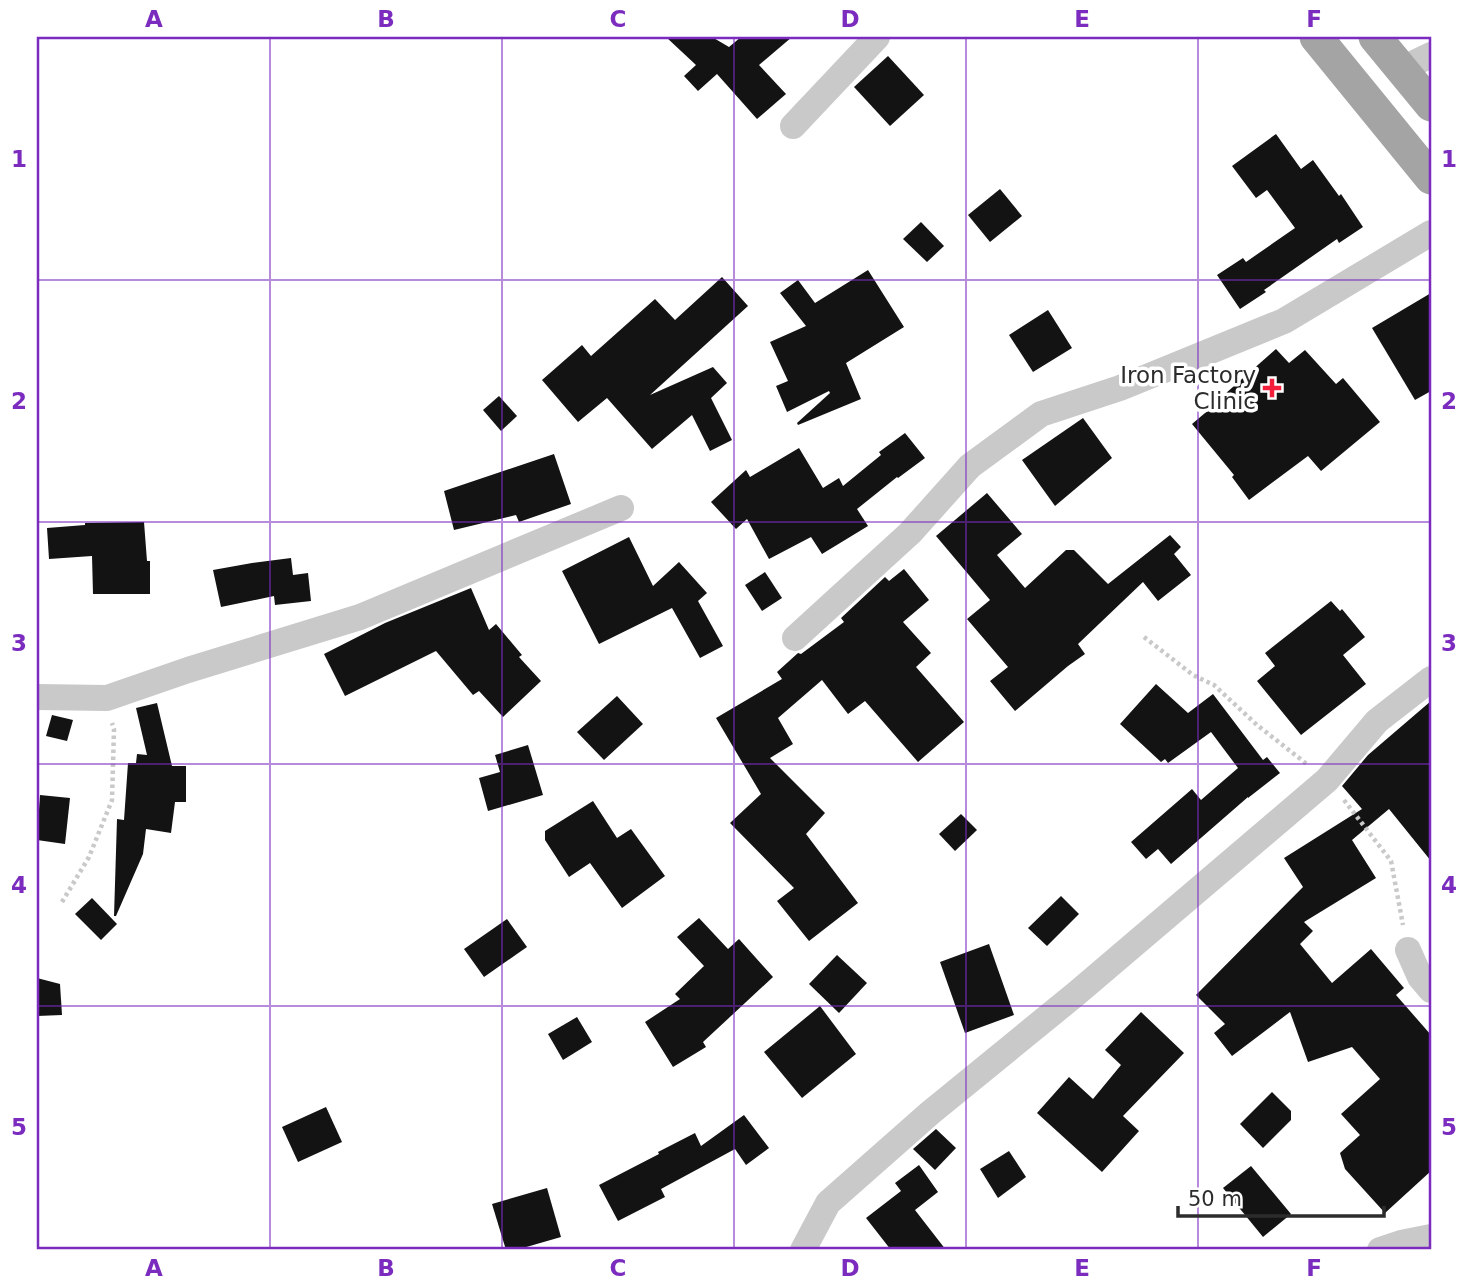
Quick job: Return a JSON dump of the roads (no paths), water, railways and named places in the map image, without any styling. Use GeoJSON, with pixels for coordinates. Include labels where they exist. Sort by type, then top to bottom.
{"type":"FeatureCollection","features":[{"type":"Feature","properties":{"kind":"main road"},"geometry":{"type":"LineString","coordinates":[[1316,37],[1431,178]]}},
{"type":"Feature","properties":{"kind":"main road"},"geometry":{"type":"LineString","coordinates":[[1375,37],[1431,105]]}},
{"type":"Feature","properties":{"kind":"street"},"geometry":{"type":"LineString","coordinates":[[793,127],[877,37]]}},
{"type":"Feature","properties":{"kind":"street"},"geometry":{"type":"LineString","coordinates":[[1402,69],[1431,55]]}},
{"type":"Feature","properties":{"kind":"street"},"geometry":{"type":"LineString","coordinates":[[795,638],[910,533],[970,466],[1041,414],[1120,388],[1284,321],[1431,233]]}},
{"type":"Feature","properties":{"kind":"street"},"geometry":{"type":"LineString","coordinates":[[37,697],[107,698],[360,617],[621,508]]}},
{"type":"Feature","properties":{"kind":"street"},"geometry":{"type":"LineString","coordinates":[[803,1250],[828,1203],[930,1113],[1088,984],[1327,780],[1377,721],[1431,679]]}},
{"type":"Feature","properties":{"kind":"street"},"geometry":{"type":"LineString","coordinates":[[1408,950],[1420,977],[1431,990]]}},
{"type":"Feature","properties":{"kind":"street"},"geometry":{"type":"LineString","coordinates":[[1380,1250],[1401,1242],[1431,1237]]}},
{"type":"Feature","properties":{"kind":"street"},"geometry":{"type":"LineString","coordinates":[[1428,1250],[1431,1244]]}},
{"type":"Feature","properties":{"kind":"place","name":"Iron Factory Clinic"},"geometry":{"type":"Point","coordinates":[1272,388]}}]}
